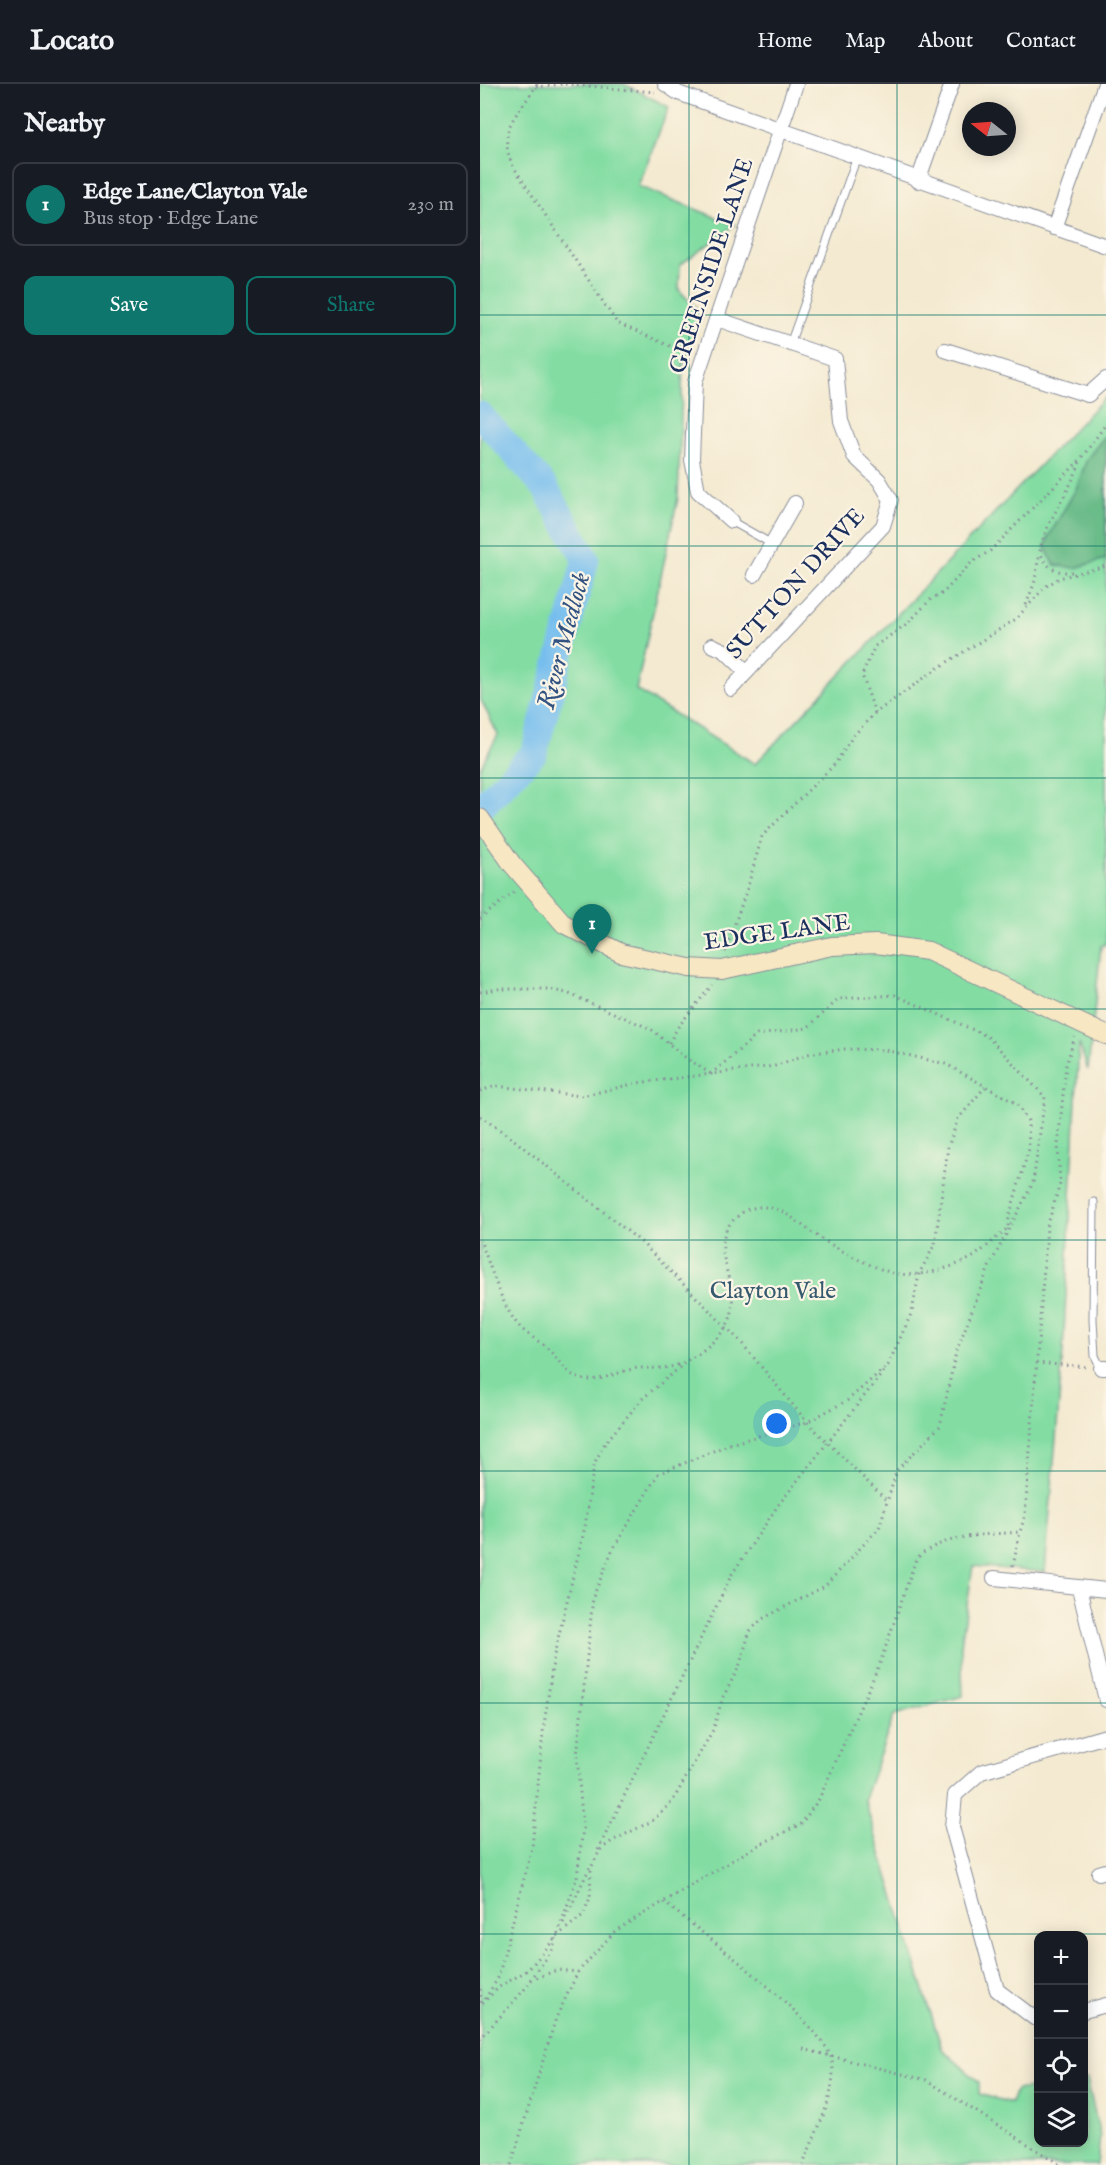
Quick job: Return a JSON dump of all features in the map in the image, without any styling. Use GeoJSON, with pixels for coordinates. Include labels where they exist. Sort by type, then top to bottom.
{"type":"FeatureCollection","features":[{"type":"Feature","properties":{"kind":"street"},"geometry":{"type":"LineString","coordinates":[[665,84],[678,93],[780,131],[1106,246]]}},
{"type":"Feature","properties":{"kind":"street","name":"GREENSIDE LANE"},"geometry":{"type":"LineString","coordinates":[[731,521],[698,491],[692,460],[695,382],[796,84]]}},
{"type":"Feature","properties":{"kind":"street"},"geometry":{"type":"LineString","coordinates":[[918,181],[951,84]]}},
{"type":"Feature","properties":{"kind":"street"},"geometry":{"type":"LineString","coordinates":[[1054,228],[1105,84]]}},
{"type":"Feature","properties":{"kind":"street","name":"SUTTON DRIVE"},"geometry":{"type":"LineString","coordinates":[[717,319],[835,359],[842,421],[854,456],[879,480],[891,500],[883,526],[731,689]]}},
{"type":"Feature","properties":{"kind":"street"},"geometry":{"type":"LineString","coordinates":[[945,350],[1088,395],[1106,379]]}},
{"type":"Feature","properties":{"kind":"street"},"geometry":{"type":"LineString","coordinates":[[754,575],[795,502]]}},
{"type":"Feature","properties":{"kind":"street"},"geometry":{"type":"LineString","coordinates":[[712,645],[725,651],[747,672]]}},
{"type":"Feature","properties":{"kind":"street","name":"EDGE LANE"},"geometry":{"type":"LineString","coordinates":[[484,824],[527,882],[564,924],[621,953],[689,968],[722,970],[832,946],[903,946],[928,951],[1106,1035]]}},
{"type":"Feature","properties":{"kind":"street"},"geometry":{"type":"LineString","coordinates":[[994,1578],[1106,1590]]}},
{"type":"Feature","properties":{"kind":"street"},"geometry":{"type":"LineString","coordinates":[[1079,1588],[1106,1700]]}},
{"type":"Feature","properties":{"kind":"street"},"geometry":{"type":"LineString","coordinates":[[1034,2017],[997,1990],[952,1827],[955,1795],[981,1772],[1106,1736]]}},
{"type":"Feature","properties":{"kind":"street"},"geometry":{"type":"LineString","coordinates":[[1088,2010],[1106,2005]]}},
{"type":"Feature","properties":{"kind":"lane"},"geometry":{"type":"LineString","coordinates":[[790,344],[857,157]]}},
{"type":"Feature","properties":{"kind":"lane"},"geometry":{"type":"LineString","coordinates":[[731,521],[772,544]]}},
{"type":"Feature","properties":{"kind":"lane"},"geometry":{"type":"LineString","coordinates":[[1094,1202],[1095,1356],[1104,1368]]}},
{"type":"Feature","properties":{"kind":"path"},"geometry":{"type":"LineString","coordinates":[[678,93],[565,84],[536,85],[518,108],[507,133],[506,152],[617,323],[703,360]]}},
{"type":"Feature","properties":{"kind":"path"},"geometry":{"type":"LineString","coordinates":[[875,713],[862,675],[875,646],[908,623],[930,600],[943,593],[972,562],[990,551],[1080,460],[1106,424]]}},
{"type":"Feature","properties":{"kind":"path"},"geometry":{"type":"LineString","coordinates":[[1026,607],[1035,581],[1045,533],[1075,478],[1080,460]]}},
{"type":"Feature","properties":{"kind":"path"},"geometry":{"type":"LineString","coordinates":[[1040,552],[1048,567],[1058,573],[1077,572]]}},
{"type":"Feature","properties":{"kind":"path"},"geometry":{"type":"LineString","coordinates":[[669,1043],[678,1027],[722,970],[725,949],[748,886],[762,836],[835,764],[853,736],[875,713],[938,668],[1009,624],[1045,587],[1059,578],[1106,566]]}},
{"type":"Feature","properties":{"kind":"path"},"geometry":{"type":"LineString","coordinates":[[480,919],[527,882]]}},
{"type":"Feature","properties":{"kind":"path"},"geometry":{"type":"LineString","coordinates":[[480,992],[498,988],[537,989],[567,993],[651,1029],[711,1074]]}},
{"type":"Feature","properties":{"kind":"path"},"geometry":{"type":"LineString","coordinates":[[481,2005],[499,1987],[528,1970],[557,1936],[583,1915],[590,1898],[591,1868],[600,1850],[612,1841],[652,1821],[672,1802],[713,1730],[723,1697],[740,1667],[750,1631],[762,1618],[825,1586],[838,1575],[879,1528],[897,1470],[940,1426],[956,1352],[989,1267],[1033,1183],[1045,1097],[987,1036],[894,995],[839,999],[807,1028],[757,1035],[711,1074]]}},
{"type":"Feature","properties":{"kind":"path"},"geometry":{"type":"LineString","coordinates":[[1012,1581],[1025,1515],[1047,1227],[1060,1184],[1058,1145],[1065,1065],[1080,1023]]}},
{"type":"Feature","properties":{"kind":"path"},"geometry":{"type":"LineString","coordinates":[[480,1091],[496,1086],[582,1096],[637,1083],[774,1066],[807,1054],[845,1049],[875,1050],[918,1055],[946,1064],[1017,1104],[1028,1121],[1029,1149],[1009,1217],[1008,1228],[967,1261],[919,1274],[898,1274],[833,1247],[783,1211],[768,1206],[748,1209],[732,1221],[724,1234],[721,1253],[733,1293],[733,1310],[726,1326],[642,1399],[605,1443],[594,1464],[585,1527],[554,1655],[543,1732],[532,1848],[498,1978],[481,2005]]}},
{"type":"Feature","properties":{"kind":"path"},"geometry":{"type":"LineString","coordinates":[[557,1936],[732,1575],[779,1504],[888,1365],[912,1312],[919,1274],[935,1244],[948,1147],[958,1119],[986,1086]]}},
{"type":"Feature","properties":{"kind":"path"},"geometry":{"type":"LineString","coordinates":[[480,1116],[513,1139],[641,1242],[726,1326],[807,1422],[887,1502]]}},
{"type":"Feature","properties":{"kind":"path"},"geometry":{"type":"LineString","coordinates":[[480,1240],[510,1311],[519,1326],[549,1350],[568,1371],[580,1379],[596,1380],[629,1368],[671,1367],[686,1361],[703,1348]]}},
{"type":"Feature","properties":{"kind":"path"},"geometry":{"type":"LineString","coordinates":[[1036,1363],[1104,1368]]}},
{"type":"Feature","properties":{"kind":"path"},"geometry":{"type":"LineString","coordinates":[[480,2039],[531,1980],[552,1950],[577,1876],[583,1828],[577,1756],[593,1597],[612,1551],[658,1474],[730,1444],[807,1422],[848,1400],[888,1365]]}},
{"type":"Feature","properties":{"kind":"path"},"geometry":{"type":"LineString","coordinates":[[511,2165],[556,2018],[578,1972],[615,1931],[753,1848],[801,1824],[819,1798],[862,1704],[894,1626],[916,1559],[926,1549],[967,1537],[1020,1532]]}},
{"type":"Feature","properties":{"kind":"path"},"geometry":{"type":"LineString","coordinates":[[664,1902],[788,2005],[822,2040],[831,2056],[833,2083],[803,2165]]}},
{"type":"Feature","properties":{"kind":"path"},"geometry":{"type":"LineString","coordinates":[[531,1980],[557,1970],[578,1972]]}},
{"type":"Feature","properties":{"kind":"path"},"geometry":{"type":"LineString","coordinates":[[480,1989],[481,2005]]}},
{"type":"Feature","properties":{"kind":"path"},"geometry":{"type":"LineString","coordinates":[[803,2049],[926,2080],[1061,2165]]}},
{"type":"Feature","properties":{"kind":"green space","name":"Clayton Vale"},"geometry":{"type":"Polygon","coordinates":[[[480,84],[624,84],[669,107],[638,186],[735,225],[680,265],[679,290],[702,314],[683,366],[678,498],[636,690],[755,764],[1106,396],[1106,944],[1101,946],[1088,1070],[1079,1043],[1063,1352],[1045,1572],[973,1566],[961,1646],[963,1696],[894,1715],[864,1799],[942,2049],[979,2082],[979,2094],[1011,2103],[1016,2090],[1034,2088],[1034,2147],[1088,2147],[1088,2083],[1100,2136],[1097,2165],[480,2165],[480,768],[498,735],[480,698],[480,84]]]}},
{"type":"Feature","properties":{"kind":"green space"},"geometry":{"type":"Polygon","coordinates":[[[1106,434],[1106,559],[1075,568],[1055,565],[1045,548],[1049,536],[1076,489],[1087,459],[1106,434]]]}},
{"type":"Feature","properties":{"kind":"waterway","name":"River Medlock"},"geometry":{"type":"LineString","coordinates":[[480,415],[544,486],[586,559],[534,753],[480,808]]}},
{"type":"Feature","properties":{"kind":"place","name":"Edge Lane/Clayton Vale"},"geometry":{"type":"Point","coordinates":[592,954]}}]}
